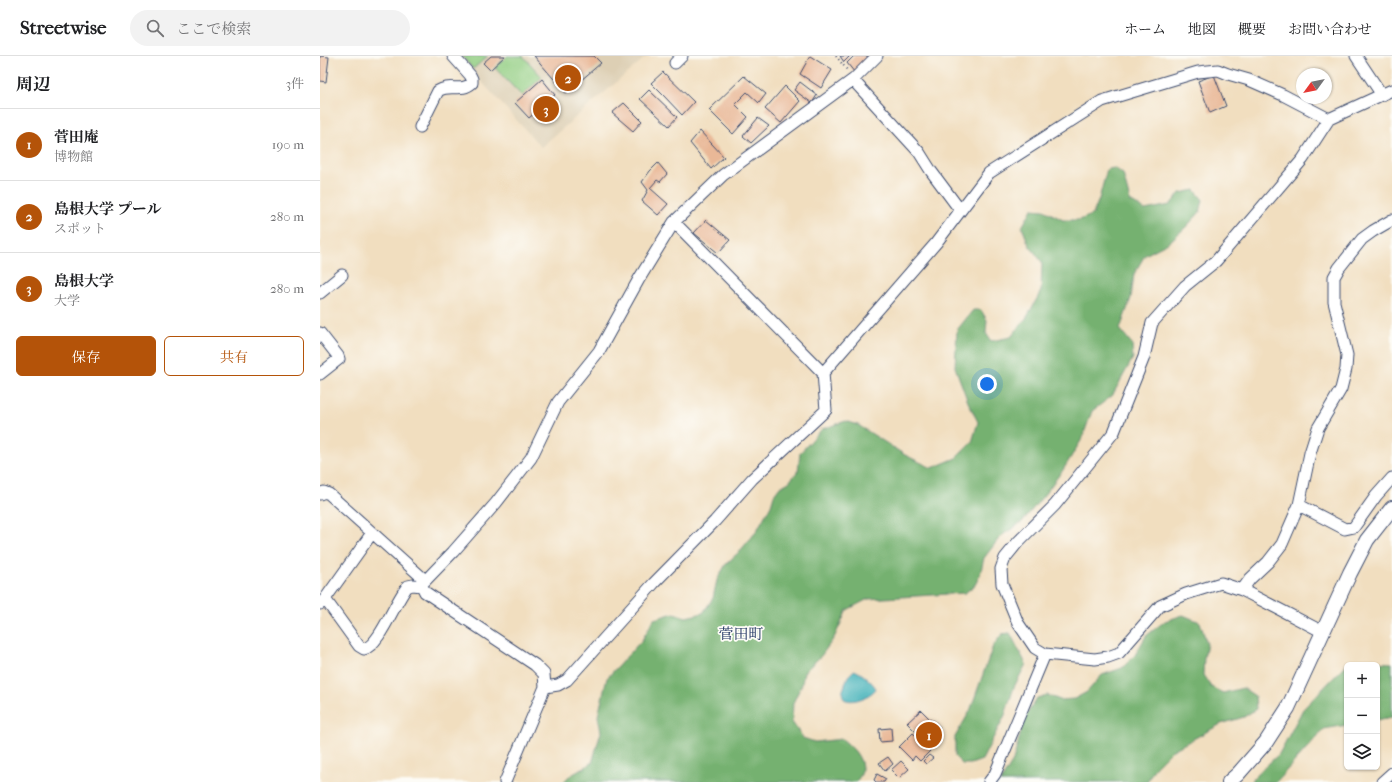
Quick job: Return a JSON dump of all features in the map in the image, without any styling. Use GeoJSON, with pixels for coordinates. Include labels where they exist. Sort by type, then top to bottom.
{"type":"FeatureCollection","features":[{"type":"Feature","properties":{"kind":"street"},"geometry":{"type":"LineString","coordinates":[[420,127],[438,91],[444,87],[466,88],[472,83],[472,78],[470,75],[453,56]]}},
{"type":"Feature","properties":{"kind":"street"},"geometry":{"type":"LineString","coordinates":[[372,533],[323,602],[359,646],[364,649],[369,647],[378,636],[408,586],[423,583],[453,552],[496,503],[531,458],[558,402],[599,351],[639,279],[674,222],[723,175],[853,79],[877,56]]}},
{"type":"Feature","properties":{"kind":"street"},"geometry":{"type":"LineString","coordinates":[[1323,632],[1242,590],[1221,583],[1186,594],[1160,606],[1119,653],[1108,657],[1095,659],[1045,654],[1034,648],[1018,623],[1002,584],[1001,569],[1005,558],[1018,542],[1046,516],[1114,432],[1144,357],[1152,323],[1185,286],[1216,261],[1226,250],[1303,159],[1329,119],[1387,92],[1356,56]]}},
{"type":"Feature","properties":{"kind":"street"},"geometry":{"type":"LineString","coordinates":[[823,373],[936,242],[989,173],[1102,101],[1198,72],[1218,70],[1250,80],[1299,102],[1329,119]]}},
{"type":"Feature","properties":{"kind":"street"},"geometry":{"type":"LineString","coordinates":[[853,79],[919,152],[960,210]]}},
{"type":"Feature","properties":{"kind":"street"},"geometry":{"type":"LineString","coordinates":[[1242,590],[1250,579],[1268,562],[1282,544],[1299,505],[1310,454],[1318,428],[1341,389],[1346,368],[1347,354],[1334,302],[1334,277],[1339,268],[1362,239],[1392,220]]}},
{"type":"Feature","properties":{"kind":"street"},"geometry":{"type":"LineString","coordinates":[[545,687],[558,685],[567,680],[654,583],[715,521],[752,479],[826,410],[823,373],[674,222]]}},
{"type":"Feature","properties":{"kind":"street"},"geometry":{"type":"LineString","coordinates":[[320,293],[342,275]]}},
{"type":"Feature","properties":{"kind":"street"},"geometry":{"type":"LineString","coordinates":[[320,332],[339,359],[320,374]]}},
{"type":"Feature","properties":{"kind":"street"},"geometry":{"type":"LineString","coordinates":[[1299,505],[1346,529],[1354,527],[1376,496],[1392,478]]}},
{"type":"Feature","properties":{"kind":"street"},"geometry":{"type":"LineString","coordinates":[[320,494],[324,492],[329,494],[372,533],[423,583],[425,592],[535,665],[544,674],[545,687],[505,782]]}},
{"type":"Feature","properties":{"kind":"street"},"geometry":{"type":"LineString","coordinates":[[1229,782],[1266,742],[1288,708],[1350,573],[1367,540],[1392,508]]}},
{"type":"Feature","properties":{"kind":"street"},"geometry":{"type":"LineString","coordinates":[[989,782],[995,774],[1045,654]]}},
{"type":"Feature","properties":{"kind":"street"},"geometry":{"type":"LineString","coordinates":[[1382,782],[1392,773]]}},
{"type":"Feature","properties":{"kind":"path"},"geometry":{"type":"LineString","coordinates":[[836,56],[853,79]]}},
{"type":"Feature","properties":{"kind":"shaded area"},"geometry":{"type":"Polygon","coordinates":[[[458,56],[647,56],[541,147],[458,56]]]}},
{"type":"Feature","properties":{"kind":"green space"},"geometry":{"type":"Polygon","coordinates":[[[462,56],[488,56],[473,69],[462,56]]]}},
{"type":"Feature","properties":{"kind":"green space"},"geometry":{"type":"Polygon","coordinates":[[[507,56],[523,56],[542,77],[522,96],[495,68],[507,56]]]}},
{"type":"Feature","properties":{"kind":"green space"},"geometry":{"type":"Polygon","coordinates":[[[1115,168],[1123,174],[1130,201],[1145,210],[1170,205],[1180,193],[1195,190],[1203,200],[1200,212],[1168,243],[1145,255],[1134,274],[1131,298],[1120,329],[1132,344],[1133,358],[1112,396],[1092,411],[1082,439],[1063,470],[1022,522],[1001,536],[984,558],[980,575],[975,585],[965,593],[868,599],[847,610],[834,638],[821,656],[804,672],[802,684],[793,703],[792,722],[803,738],[815,742],[842,739],[849,745],[859,757],[862,766],[861,774],[856,782],[563,782],[568,777],[592,763],[601,732],[598,716],[607,678],[642,640],[654,619],[674,613],[686,617],[703,613],[713,598],[717,580],[726,564],[739,552],[756,532],[771,505],[774,495],[780,487],[789,482],[798,471],[800,453],[822,429],[846,421],[858,425],[905,455],[932,468],[956,458],[972,442],[978,422],[968,402],[955,367],[957,330],[973,310],[981,310],[987,320],[986,333],[991,341],[1011,337],[1027,317],[1041,291],[1042,262],[1029,245],[1022,227],[1032,209],[1044,210],[1063,220],[1080,220],[1093,214],[1099,199],[1107,169],[1115,168]]]}},
{"type":"Feature","properties":{"kind":"green space"},"geometry":{"type":"Polygon","coordinates":[[[1183,615],[1200,622],[1207,644],[1203,675],[1211,687],[1223,693],[1243,688],[1255,696],[1256,709],[1244,717],[1221,724],[1171,751],[1155,767],[1147,782],[1000,782],[1013,761],[1025,717],[1037,698],[1047,695],[1060,700],[1074,699],[1087,692],[1102,675],[1122,668],[1135,655],[1146,636],[1165,621],[1183,615]]]}},
{"type":"Feature","properties":{"kind":"green space"},"geometry":{"type":"Polygon","coordinates":[[[1010,633],[1026,664],[1014,687],[1005,715],[982,760],[971,764],[962,764],[955,757],[955,737],[970,711],[993,646],[1002,634],[1010,633]]]}},
{"type":"Feature","properties":{"kind":"green space"},"geometry":{"type":"Polygon","coordinates":[[[1350,661],[1371,662],[1349,662],[1350,661]]]}},
{"type":"Feature","properties":{"kind":"green space"},"geometry":{"type":"Polygon","coordinates":[[[1380,662],[1392,663],[1392,717],[1380,719],[1380,662]]]}},
{"type":"Feature","properties":{"kind":"green space"},"geometry":{"type":"Polygon","coordinates":[[[1344,667],[1344,726],[1324,729],[1276,782],[1252,782],[1254,777],[1279,754],[1303,709],[1344,667]]]}},
{"type":"Feature","properties":{"kind":"water"},"geometry":{"type":"Polygon","coordinates":[[[854,670],[867,678],[876,689],[861,699],[852,701],[844,699],[842,693],[848,676],[854,670]]]}},
{"type":"Feature","properties":{"kind":"building"},"geometry":{"type":"Polygon","coordinates":[[[320,56],[329,57],[326,82],[320,81],[320,56]]]}},
{"type":"Feature","properties":{"kind":"building"},"geometry":{"type":"Polygon","coordinates":[[[491,56],[505,56],[490,70],[483,63],[491,56]]]}},
{"type":"Feature","properties":{"kind":"building"},"geometry":{"type":"Polygon","coordinates":[[[534,56],[594,56],[601,63],[566,93],[534,56]]]}},
{"type":"Feature","properties":{"kind":"building"},"geometry":{"type":"Polygon","coordinates":[[[810,56],[832,70],[821,88],[800,74],[810,56]]]}},
{"type":"Feature","properties":{"kind":"building"},"geometry":{"type":"Polygon","coordinates":[[[840,56],[850,56],[844,62],[840,56]]]}},
{"type":"Feature","properties":{"kind":"building"},"geometry":{"type":"Polygon","coordinates":[[[854,56],[871,56],[855,73],[847,63],[854,56]]]}},
{"type":"Feature","properties":{"kind":"building"},"geometry":{"type":"Polygon","coordinates":[[[663,72],[694,102],[682,115],[651,83],[663,72]]]}},
{"type":"Feature","properties":{"kind":"building"},"geometry":{"type":"Polygon","coordinates":[[[1214,75],[1226,106],[1210,113],[1198,81],[1214,75]]]}},
{"type":"Feature","properties":{"kind":"building"},"geometry":{"type":"Polygon","coordinates":[[[744,76],[766,94],[759,103],[747,92],[735,104],[748,117],[733,134],[709,110],[744,76]]]}},
{"type":"Feature","properties":{"kind":"building"},"geometry":{"type":"Polygon","coordinates":[[[542,79],[555,95],[529,118],[515,103],[542,79]]]}},
{"type":"Feature","properties":{"kind":"building"},"geometry":{"type":"Polygon","coordinates":[[[800,82],[817,95],[812,103],[794,90],[800,82]]]}},
{"type":"Feature","properties":{"kind":"building"},"geometry":{"type":"Polygon","coordinates":[[[785,86],[800,101],[781,123],[765,109],[785,86]]]}},
{"type":"Feature","properties":{"kind":"building"},"geometry":{"type":"Polygon","coordinates":[[[649,90],[677,117],[669,126],[640,99],[649,90]]]}},
{"type":"Feature","properties":{"kind":"building"},"geometry":{"type":"Polygon","coordinates":[[[624,103],[642,121],[633,131],[612,113],[624,103]]]}},
{"type":"Feature","properties":{"kind":"building"},"geometry":{"type":"Polygon","coordinates":[[[758,118],[769,126],[751,143],[743,136],[758,118]]]}},
{"type":"Feature","properties":{"kind":"building"},"geometry":{"type":"Polygon","coordinates":[[[700,131],[724,157],[711,169],[690,143],[700,131]]]}},
{"type":"Feature","properties":{"kind":"building"},"geometry":{"type":"Polygon","coordinates":[[[658,163],[667,174],[660,182],[657,180],[650,188],[668,204],[658,215],[642,201],[648,190],[642,182],[658,163]]]}},
{"type":"Feature","properties":{"kind":"building"},"geometry":{"type":"Polygon","coordinates":[[[706,220],[730,240],[718,253],[694,233],[706,220]]]}},
{"type":"Feature","properties":{"kind":"building"},"geometry":{"type":"Polygon","coordinates":[[[921,710],[940,727],[937,730],[941,733],[934,740],[936,742],[929,749],[930,751],[920,761],[915,756],[912,760],[899,747],[913,733],[919,739],[921,737],[907,723],[921,710]]]}},
{"type":"Feature","properties":{"kind":"building"},"geometry":{"type":"Polygon","coordinates":[[[891,728],[892,741],[880,742],[879,729],[891,728]]]}},
{"type":"Feature","properties":{"kind":"building"},"geometry":{"type":"Polygon","coordinates":[[[929,755],[933,758],[926,764],[923,761],[929,755]]]}},
{"type":"Feature","properties":{"kind":"building"},"geometry":{"type":"Polygon","coordinates":[[[888,757],[893,764],[885,771],[879,763],[888,757]]]}},
{"type":"Feature","properties":{"kind":"building"},"geometry":{"type":"Polygon","coordinates":[[[901,761],[909,769],[899,778],[891,770],[901,761]]]}},
{"type":"Feature","properties":{"kind":"building"},"geometry":{"type":"Polygon","coordinates":[[[877,774],[886,779],[884,782],[876,782],[874,780],[877,774]]]}},
{"type":"Feature","properties":{"kind":"place","name":"島根大学 プール"},"geometry":{"type":"Point","coordinates":[568,78]}},
{"type":"Feature","properties":{"kind":"place","name":"島根大学"},"geometry":{"type":"Point","coordinates":[546,109]}},
{"type":"Feature","properties":{"kind":"place","name":"菅田庵"},"geometry":{"type":"Point","coordinates":[929,735]}},
{"type":"Feature","properties":{"kind":"district","name":"菅田町"},"geometry":{"type":"Point","coordinates":[741,634]}}]}
